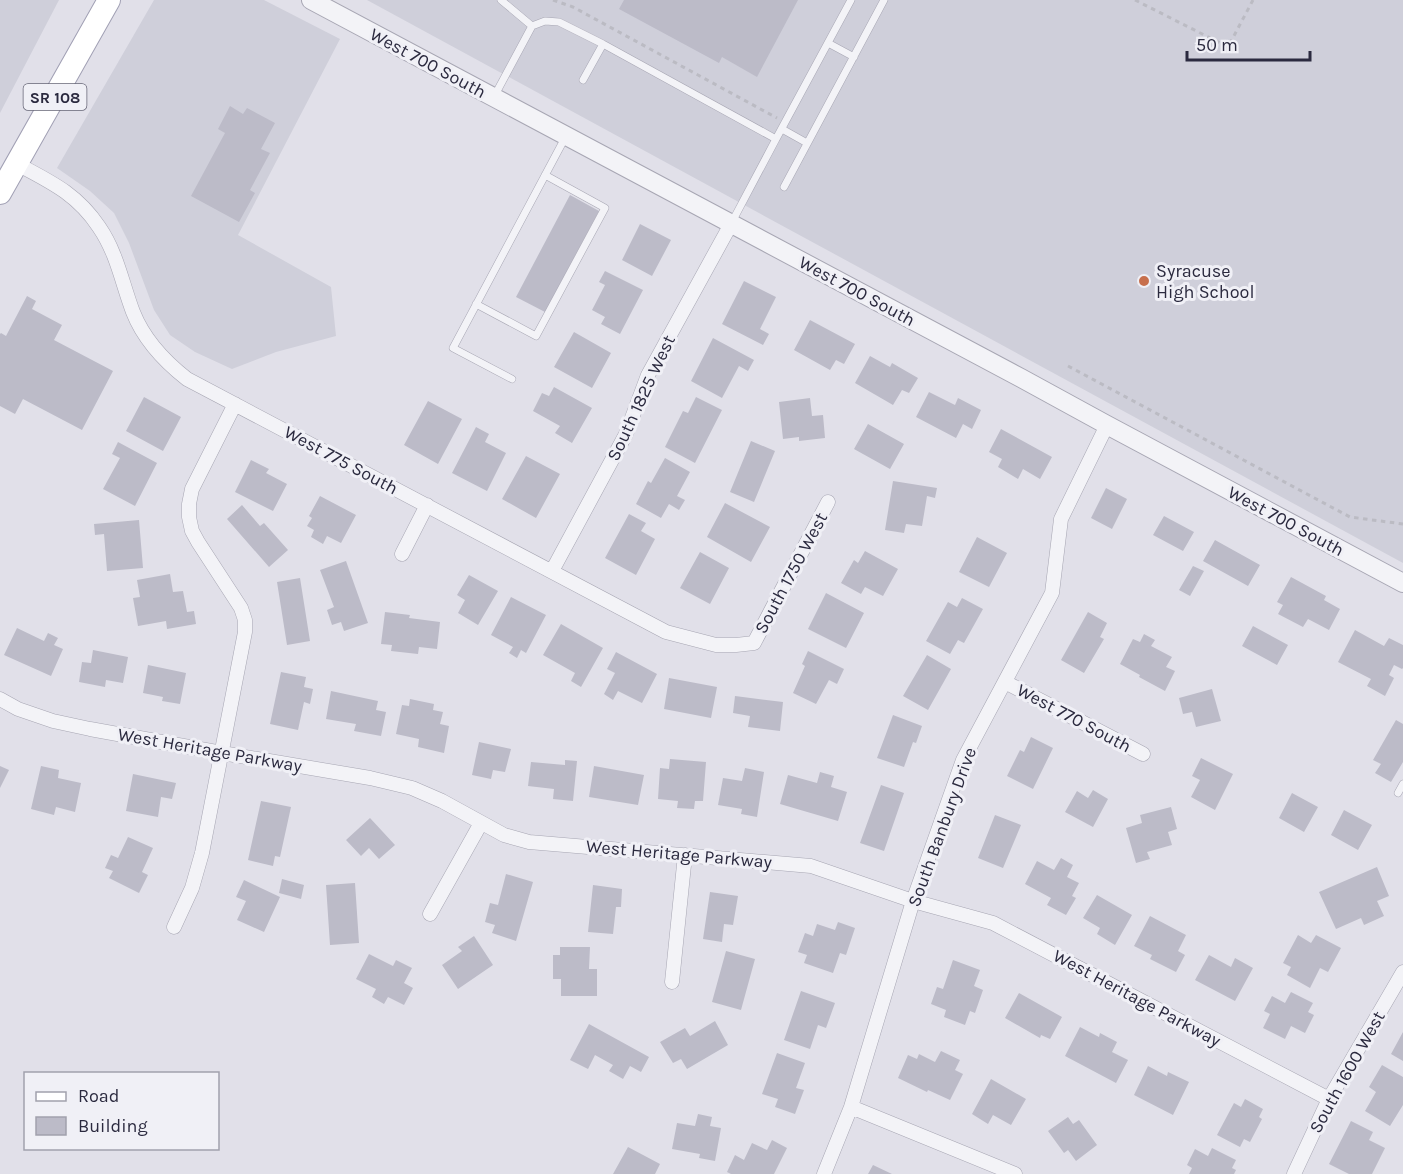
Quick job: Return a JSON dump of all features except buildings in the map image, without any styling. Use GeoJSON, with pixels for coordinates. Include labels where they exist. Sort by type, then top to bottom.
{"type":"FeatureCollection","features":[{"type":"Feature","properties":{"kind":"main road","name":"SR 108"},"geometry":{"type":"LineString","coordinates":[[0,193],[110,0]]}},
{"type":"Feature","properties":{"kind":"street","name":"West 700 South"},"geometry":{"type":"LineString","coordinates":[[311,0],[1403,583]]}},
{"type":"Feature","properties":{"kind":"street","name":"West 775 South"},"geometry":{"type":"LineString","coordinates":[[17,164],[57,184],[75,199],[94,220],[116,259],[139,325],[159,354],[172,368],[188,379],[666,632],[716,645],[754,643]]}},
{"type":"Feature","properties":{"kind":"street","name":"South 1825 West"},"geometry":{"type":"LineString","coordinates":[[552,571],[626,434],[648,375],[731,224]]}},
{"type":"Feature","properties":{"kind":"street"},"geometry":{"type":"LineString","coordinates":[[174,927],[192,888],[202,853],[245,632],[245,620],[241,608],[198,543],[189,517],[192,489],[235,404]]}},
{"type":"Feature","properties":{"kind":"street","name":"South Banbury Drive"},"geometry":{"type":"LineString","coordinates":[[824,1174],[851,1107],[914,901],[963,760],[1052,593],[1061,519],[1107,425]]}},
{"type":"Feature","properties":{"kind":"street","name":"South 1750 West"},"geometry":{"type":"LineString","coordinates":[[754,643],[828,502]]}},
{"type":"Feature","properties":{"kind":"street"},"geometry":{"type":"LineString","coordinates":[[402,554],[427,505]]}},
{"type":"Feature","properties":{"kind":"street","name":"West 770 South"},"geometry":{"type":"LineString","coordinates":[[1005,682],[1143,754]]}},
{"type":"Feature","properties":{"kind":"street","name":"West Heritage Parkway"},"geometry":{"type":"LineString","coordinates":[[0,699],[18,709],[53,720],[222,753],[370,778],[412,788],[442,801],[504,835],[529,842],[811,866],[914,901],[993,923],[1329,1099]]}},
{"type":"Feature","properties":{"kind":"street"},"geometry":{"type":"LineString","coordinates":[[430,914],[481,823]]}},
{"type":"Feature","properties":{"kind":"street"},"geometry":{"type":"LineString","coordinates":[[672,982],[685,855]]}},
{"type":"Feature","properties":{"kind":"street","name":"South 1600 West"},"geometry":{"type":"LineString","coordinates":[[1294,1174],[1329,1099],[1403,972]]}},
{"type":"Feature","properties":{"kind":"street"},"geometry":{"type":"LineString","coordinates":[[851,1107],[1015,1174]]}},
{"type":"Feature","properties":{"kind":"lane"},"geometry":{"type":"LineString","coordinates":[[501,0],[532,26]]}},
{"type":"Feature","properties":{"kind":"lane"},"geometry":{"type":"LineString","coordinates":[[731,224],[851,0]]}},
{"type":"Feature","properties":{"kind":"lane"},"geometry":{"type":"LineString","coordinates":[[784,188],[884,0]]}},
{"type":"Feature","properties":{"kind":"lane"},"geometry":{"type":"LineString","coordinates":[[494,97],[532,26],[545,21],[559,22],[776,139]]}},
{"type":"Feature","properties":{"kind":"lane"},"geometry":{"type":"LineString","coordinates":[[828,43],[854,57]]}},
{"type":"Feature","properties":{"kind":"lane"},"geometry":{"type":"LineString","coordinates":[[583,80],[603,44]]}},
{"type":"Feature","properties":{"kind":"lane"},"geometry":{"type":"LineString","coordinates":[[782,129],[807,143]]}},
{"type":"Feature","properties":{"kind":"lane"},"geometry":{"type":"LineString","coordinates":[[512,379],[453,348],[566,136]]}},
{"type":"Feature","properties":{"kind":"lane"},"geometry":{"type":"LineString","coordinates":[[476,304],[536,336],[600,218],[605,208],[545,175]]}},
{"type":"Feature","properties":{"kind":"lane"},"geometry":{"type":"LineString","coordinates":[[1398,793],[1403,784]]}},
{"type":"Feature","properties":{"kind":"path"},"geometry":{"type":"LineString","coordinates":[[553,0],[573,7],[780,119]]}},
{"type":"Feature","properties":{"kind":"path"},"geometry":{"type":"LineString","coordinates":[[1135,0],[1228,47],[1253,0]]}},
{"type":"Feature","properties":{"kind":"path"},"geometry":{"type":"LineString","coordinates":[[1068,366],[1350,518],[1403,524]]}},
{"type":"Feature","properties":{"kind":"shaded area"},"geometry":{"type":"Polygon","coordinates":[[[0,0],[59,0],[0,113],[0,0]]]}},
{"type":"Feature","properties":{"kind":"shaded area"},"geometry":{"type":"Polygon","coordinates":[[[154,0],[264,0],[340,39],[238,235],[331,287],[336,336],[276,352],[232,369],[195,352],[170,335],[154,310],[129,243],[114,213],[90,191],[57,168],[154,0]]]}},
{"type":"Feature","properties":{"kind":"shaded area","name":"Syracuse High School"},"geometry":{"type":"Polygon","coordinates":[[[367,0],[1403,0],[1403,563],[367,0]]]}},
{"type":"Feature","properties":{"kind":"place","name":"Syracuse High School"},"geometry":{"type":"Point","coordinates":[1144,281]}}]}
